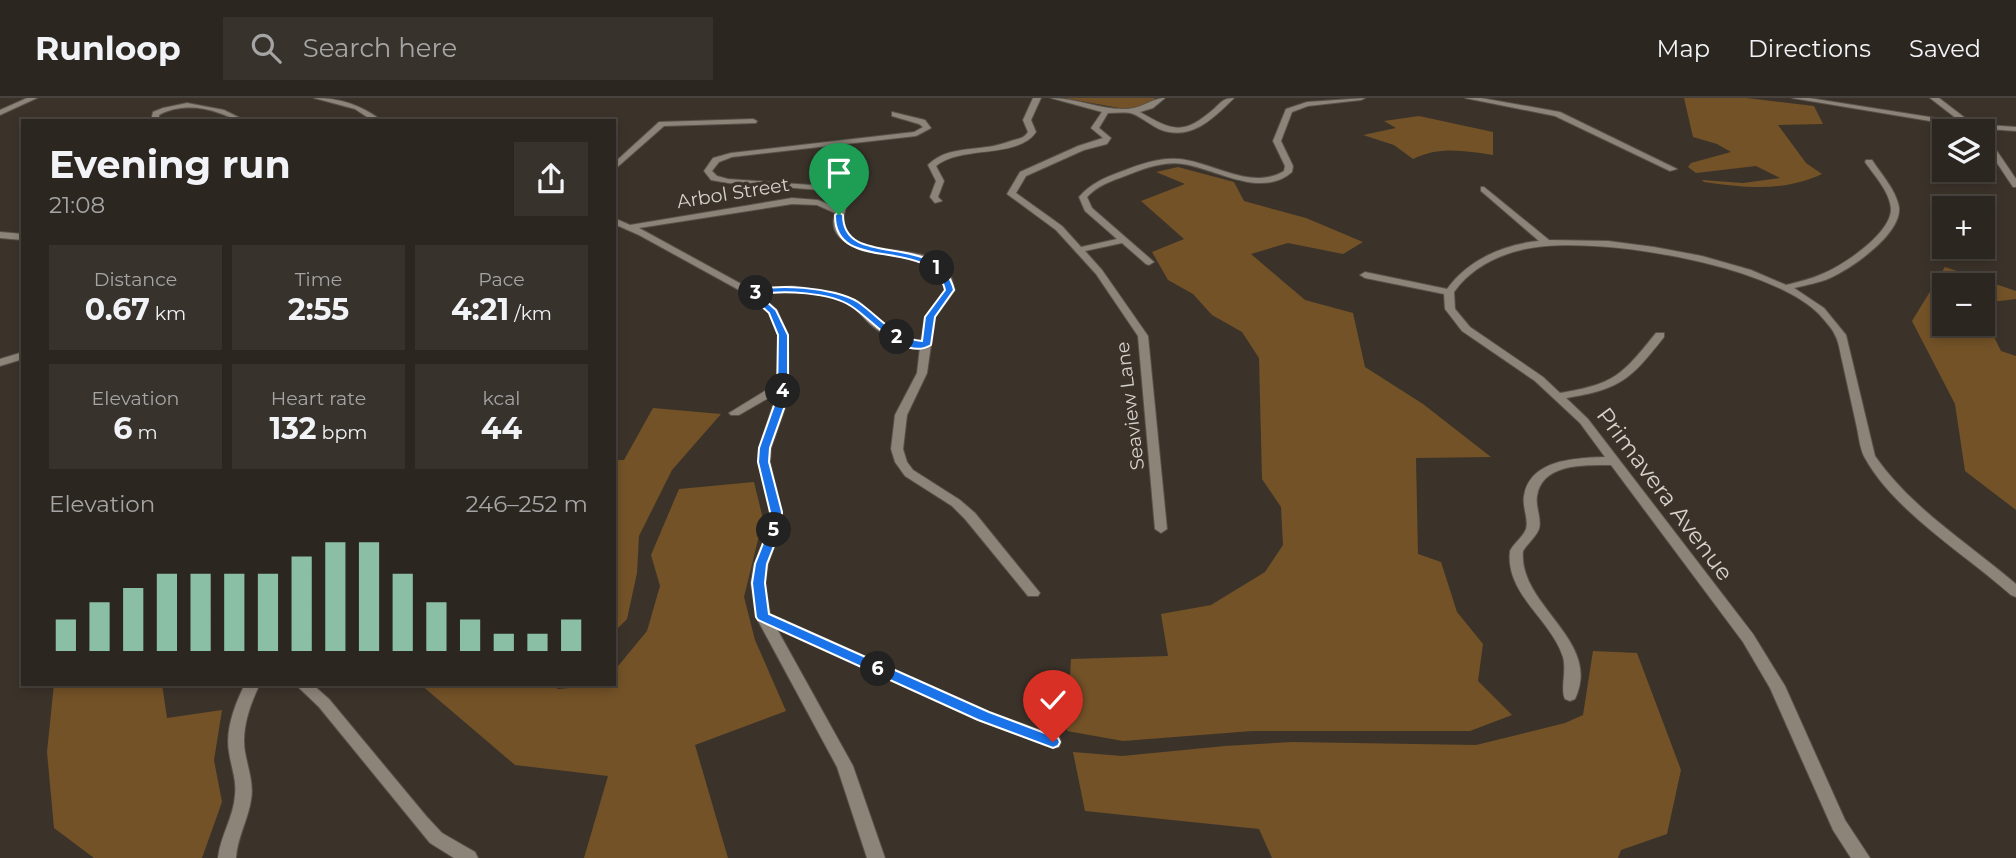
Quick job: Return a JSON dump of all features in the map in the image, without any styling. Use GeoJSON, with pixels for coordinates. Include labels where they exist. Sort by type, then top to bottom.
{"type":"FeatureCollection","features":[{"type":"Feature","properties":{"kind":"street"},"geometry":{"type":"LineString","coordinates":[[0,113],[33,98]]}},
{"type":"Feature","properties":{"kind":"street"},"geometry":{"type":"LineString","coordinates":[[318,98],[357,107],[375,119]]}},
{"type":"Feature","properties":{"kind":"street"},"geometry":{"type":"LineString","coordinates":[[938,201],[934,197],[934,190],[940,181],[932,165],[947,156],[994,148],[1028,138],[1032,132],[1027,120],[1037,98]]}},
{"type":"Feature","properties":{"kind":"street"},"geometry":{"type":"LineString","coordinates":[[1055,98],[1107,109],[1133,111],[1152,106],[1161,98]]}},
{"type":"Feature","properties":{"kind":"street"},"geometry":{"type":"LineString","coordinates":[[1133,111],[1160,128],[1185,133],[1194,130],[1230,98]]}},
{"type":"Feature","properties":{"kind":"street"},"geometry":{"type":"LineString","coordinates":[[1149,262],[1084,204],[1083,197],[1091,188],[1167,161],[1186,162],[1253,180],[1277,178],[1288,172],[1289,166],[1277,141],[1289,111],[1307,104],[1361,98]]}},
{"type":"Feature","properties":{"kind":"street"},"geometry":{"type":"LineString","coordinates":[[1469,98],[1557,114],[1673,169]]}},
{"type":"Feature","properties":{"kind":"street"},"geometry":{"type":"LineString","coordinates":[[1796,98],[1932,121]]}},
{"type":"Feature","properties":{"kind":"street"},"geometry":{"type":"LineString","coordinates":[[1934,98],[1962,119]]}},
{"type":"Feature","properties":{"kind":"street"},"geometry":{"type":"LineString","coordinates":[[156,119],[159,111],[172,105],[188,103],[209,106],[238,119]]}},
{"type":"Feature","properties":{"kind":"street","name":"Seaview Lane"},"geometry":{"type":"LineString","coordinates":[[1107,109],[1095,128],[1105,134],[1107,138],[1104,142],[1080,148],[1023,174],[1011,194],[1050,221],[1079,250],[1099,272],[1143,336],[1161,528]]}},
{"type":"Feature","properties":{"kind":"street"},"geometry":{"type":"LineString","coordinates":[[895,114],[922,122],[927,128],[916,134],[731,155],[716,160],[708,167],[708,171],[714,177],[728,181],[836,189],[845,198],[840,212],[839,229],[848,240],[867,248],[926,259],[946,277],[950,290],[930,317],[920,381],[901,415],[897,449],[901,462],[920,482],[956,503],[970,516],[1032,593]]}},
{"type":"Feature","properties":{"kind":"street"},"geometry":{"type":"LineString","coordinates":[[616,166],[662,124],[753,121]]}},
{"type":"Feature","properties":{"kind":"street"},"geometry":{"type":"LineString","coordinates":[[1995,129],[2016,129]]}},
{"type":"Feature","properties":{"kind":"street"},"geometry":{"type":"LineString","coordinates":[[1995,154],[2016,185]]}},
{"type":"Feature","properties":{"kind":"street"},"geometry":{"type":"LineString","coordinates":[[1788,287],[1837,270],[1881,237],[1892,224],[1895,207],[1891,195],[1869,162]]}},
{"type":"Feature","properties":{"kind":"street"},"geometry":{"type":"LineString","coordinates":[[1484,189],[1547,243]]}},
{"type":"Feature","properties":{"kind":"street","name":"Arbol Street"},"geometry":{"type":"LineString","coordinates":[[630,227],[801,201],[818,203],[840,212]]}},
{"type":"Feature","properties":{"kind":"street"},"geometry":{"type":"LineString","coordinates":[[616,222],[753,294],[765,303],[779,323],[783,335],[784,384],[779,412],[765,448],[766,477],[776,512],[775,528],[761,564],[758,583],[763,617],[845,766],[876,858]]}},
{"type":"Feature","properties":{"kind":"street"},"geometry":{"type":"LineString","coordinates":[[0,235],[21,237]]}},
{"type":"Feature","properties":{"kind":"street"},"geometry":{"type":"LineString","coordinates":[[1079,250],[1122,240]]}},
{"type":"Feature","properties":{"kind":"street"},"geometry":{"type":"LineString","coordinates":[[1365,275],[1449,292],[1460,279],[1492,257],[1518,247],[1547,243],[1605,244],[1708,260],[1749,271],[1788,287],[1818,307],[1836,325],[1841,335],[1869,456],[1877,469],[1901,495],[2016,592]]}},
{"type":"Feature","properties":{"kind":"street"},"geometry":{"type":"LineString","coordinates":[[753,294],[770,290],[830,294],[855,304],[876,323],[906,343],[926,345]]}},
{"type":"Feature","properties":{"kind":"street","name":"Primavera Avenue"},"geometry":{"type":"LineString","coordinates":[[1449,292],[1450,309],[1466,328],[1560,396],[1584,421],[1760,657],[1777,686],[1839,825],[1861,858]]}},
{"type":"Feature","properties":{"kind":"street"},"geometry":{"type":"LineString","coordinates":[[1560,396],[1603,388],[1619,382],[1628,375],[1660,335]]}},
{"type":"Feature","properties":{"kind":"street"},"geometry":{"type":"LineString","coordinates":[[0,363],[21,356]]}},
{"type":"Feature","properties":{"kind":"street"},"geometry":{"type":"LineString","coordinates":[[735,414],[784,384]]}},
{"type":"Feature","properties":{"kind":"street"},"geometry":{"type":"LineString","coordinates":[[1570,695],[1574,681],[1570,652],[1530,597],[1516,554],[1519,545],[1533,527],[1530,495],[1541,475],[1566,464],[1615,461]]}},
{"type":"Feature","properties":{"kind":"street"},"geometry":{"type":"LineString","coordinates":[[763,617],[984,716],[1053,742]]}},
{"type":"Feature","properties":{"kind":"street"},"geometry":{"type":"LineString","coordinates":[[227,858],[231,834],[242,807],[245,782],[236,741],[246,695],[252,686]]}},
{"type":"Feature","properties":{"kind":"street"},"geometry":{"type":"LineString","coordinates":[[304,686],[324,703],[436,838],[469,858]]}},
{"type":"Feature","properties":{"kind":"shaded area"},"geometry":{"type":"Polygon","coordinates":[[[1064,98],[1155,98],[1151,104],[1130,110],[1064,98]]]}},
{"type":"Feature","properties":{"kind":"shaded area"},"geometry":{"type":"Polygon","coordinates":[[[1684,98],[1747,98],[1814,106],[1823,124],[1778,125],[1806,163],[1822,174],[1779,186],[1750,187],[1704,182],[1702,180],[1743,183],[1780,178],[1756,166],[1696,173],[1688,167],[1691,163],[1731,152],[1717,144],[1693,137],[1684,98]]]}},
{"type":"Feature","properties":{"kind":"shaded area"},"geometry":{"type":"Polygon","coordinates":[[[1419,116],[1493,132],[1493,155],[1443,151],[1413,159],[1394,145],[1363,135],[1396,128],[1384,121],[1419,116]]]}},
{"type":"Feature","properties":{"kind":"shaded area"},"geometry":{"type":"Polygon","coordinates":[[[1178,167],[1234,182],[1244,201],[1306,218],[1363,242],[1343,254],[1288,243],[1251,254],[1305,300],[1353,313],[1365,367],[1423,404],[1491,457],[1416,458],[1418,554],[1441,562],[1457,612],[1483,644],[1478,681],[1512,715],[1470,731],[1252,731],[1123,741],[1067,731],[1071,659],[1168,656],[1161,614],[1211,605],[1265,572],[1283,545],[1281,507],[1262,479],[1259,358],[1242,332],[1212,315],[1193,294],[1168,280],[1152,252],[1184,239],[1141,201],[1185,184],[1156,172],[1178,167]]]}},
{"type":"Feature","properties":{"kind":"shaded area"},"geometry":{"type":"Polygon","coordinates":[[[1945,267],[1963,273],[1941,273],[1945,267]]]}},
{"type":"Feature","properties":{"kind":"shaded area"},"geometry":{"type":"Polygon","coordinates":[[[1995,284],[2016,291],[2016,299],[1995,302],[1995,284]]]}},
{"type":"Feature","properties":{"kind":"shaded area"},"geometry":{"type":"Polygon","coordinates":[[[1932,288],[1932,336],[1994,336],[2001,351],[2016,356],[2016,510],[1965,471],[1955,404],[1912,321],[1932,288]]]}},
{"type":"Feature","properties":{"kind":"shaded area"},"geometry":{"type":"Polygon","coordinates":[[[653,408],[721,414],[672,470],[639,536],[637,573],[627,619],[616,630],[616,460],[624,460],[653,408]]]}},
{"type":"Feature","properties":{"kind":"shaded area"},"geometry":{"type":"Polygon","coordinates":[[[754,482],[763,519],[744,597],[755,640],[786,711],[695,745],[728,858],[584,858],[608,776],[515,765],[422,686],[554,686],[558,689],[616,686],[616,669],[647,631],[660,586],[651,555],[679,489],[754,482]]]}},
{"type":"Feature","properties":{"kind":"shaded area"},"geometry":{"type":"Polygon","coordinates":[[[1593,651],[1637,653],[1681,770],[1667,834],[1621,850],[1618,858],[1272,858],[1259,829],[1085,811],[1073,752],[1122,756],[1292,742],[1476,745],[1565,723],[1583,715],[1593,651]]]}},
{"type":"Feature","properties":{"kind":"shaded area"},"geometry":{"type":"Polygon","coordinates":[[[54,686],[162,686],[167,718],[222,710],[214,760],[222,802],[202,858],[94,858],[54,828],[47,752],[54,686]]]}},
{"type":"Feature","properties":{"kind":"route"},"geometry":{"type":"LineString","coordinates":[[839,215],[839,229],[848,240],[867,248],[926,259],[946,277],[950,290],[930,317],[926,345],[906,343],[868,317],[855,304],[830,294],[770,290],[753,294],[773,312],[783,335],[783,397],[769,433],[764,462],[776,512],[775,528],[761,564],[758,583],[763,617],[984,716],[1053,742]]}}]}
